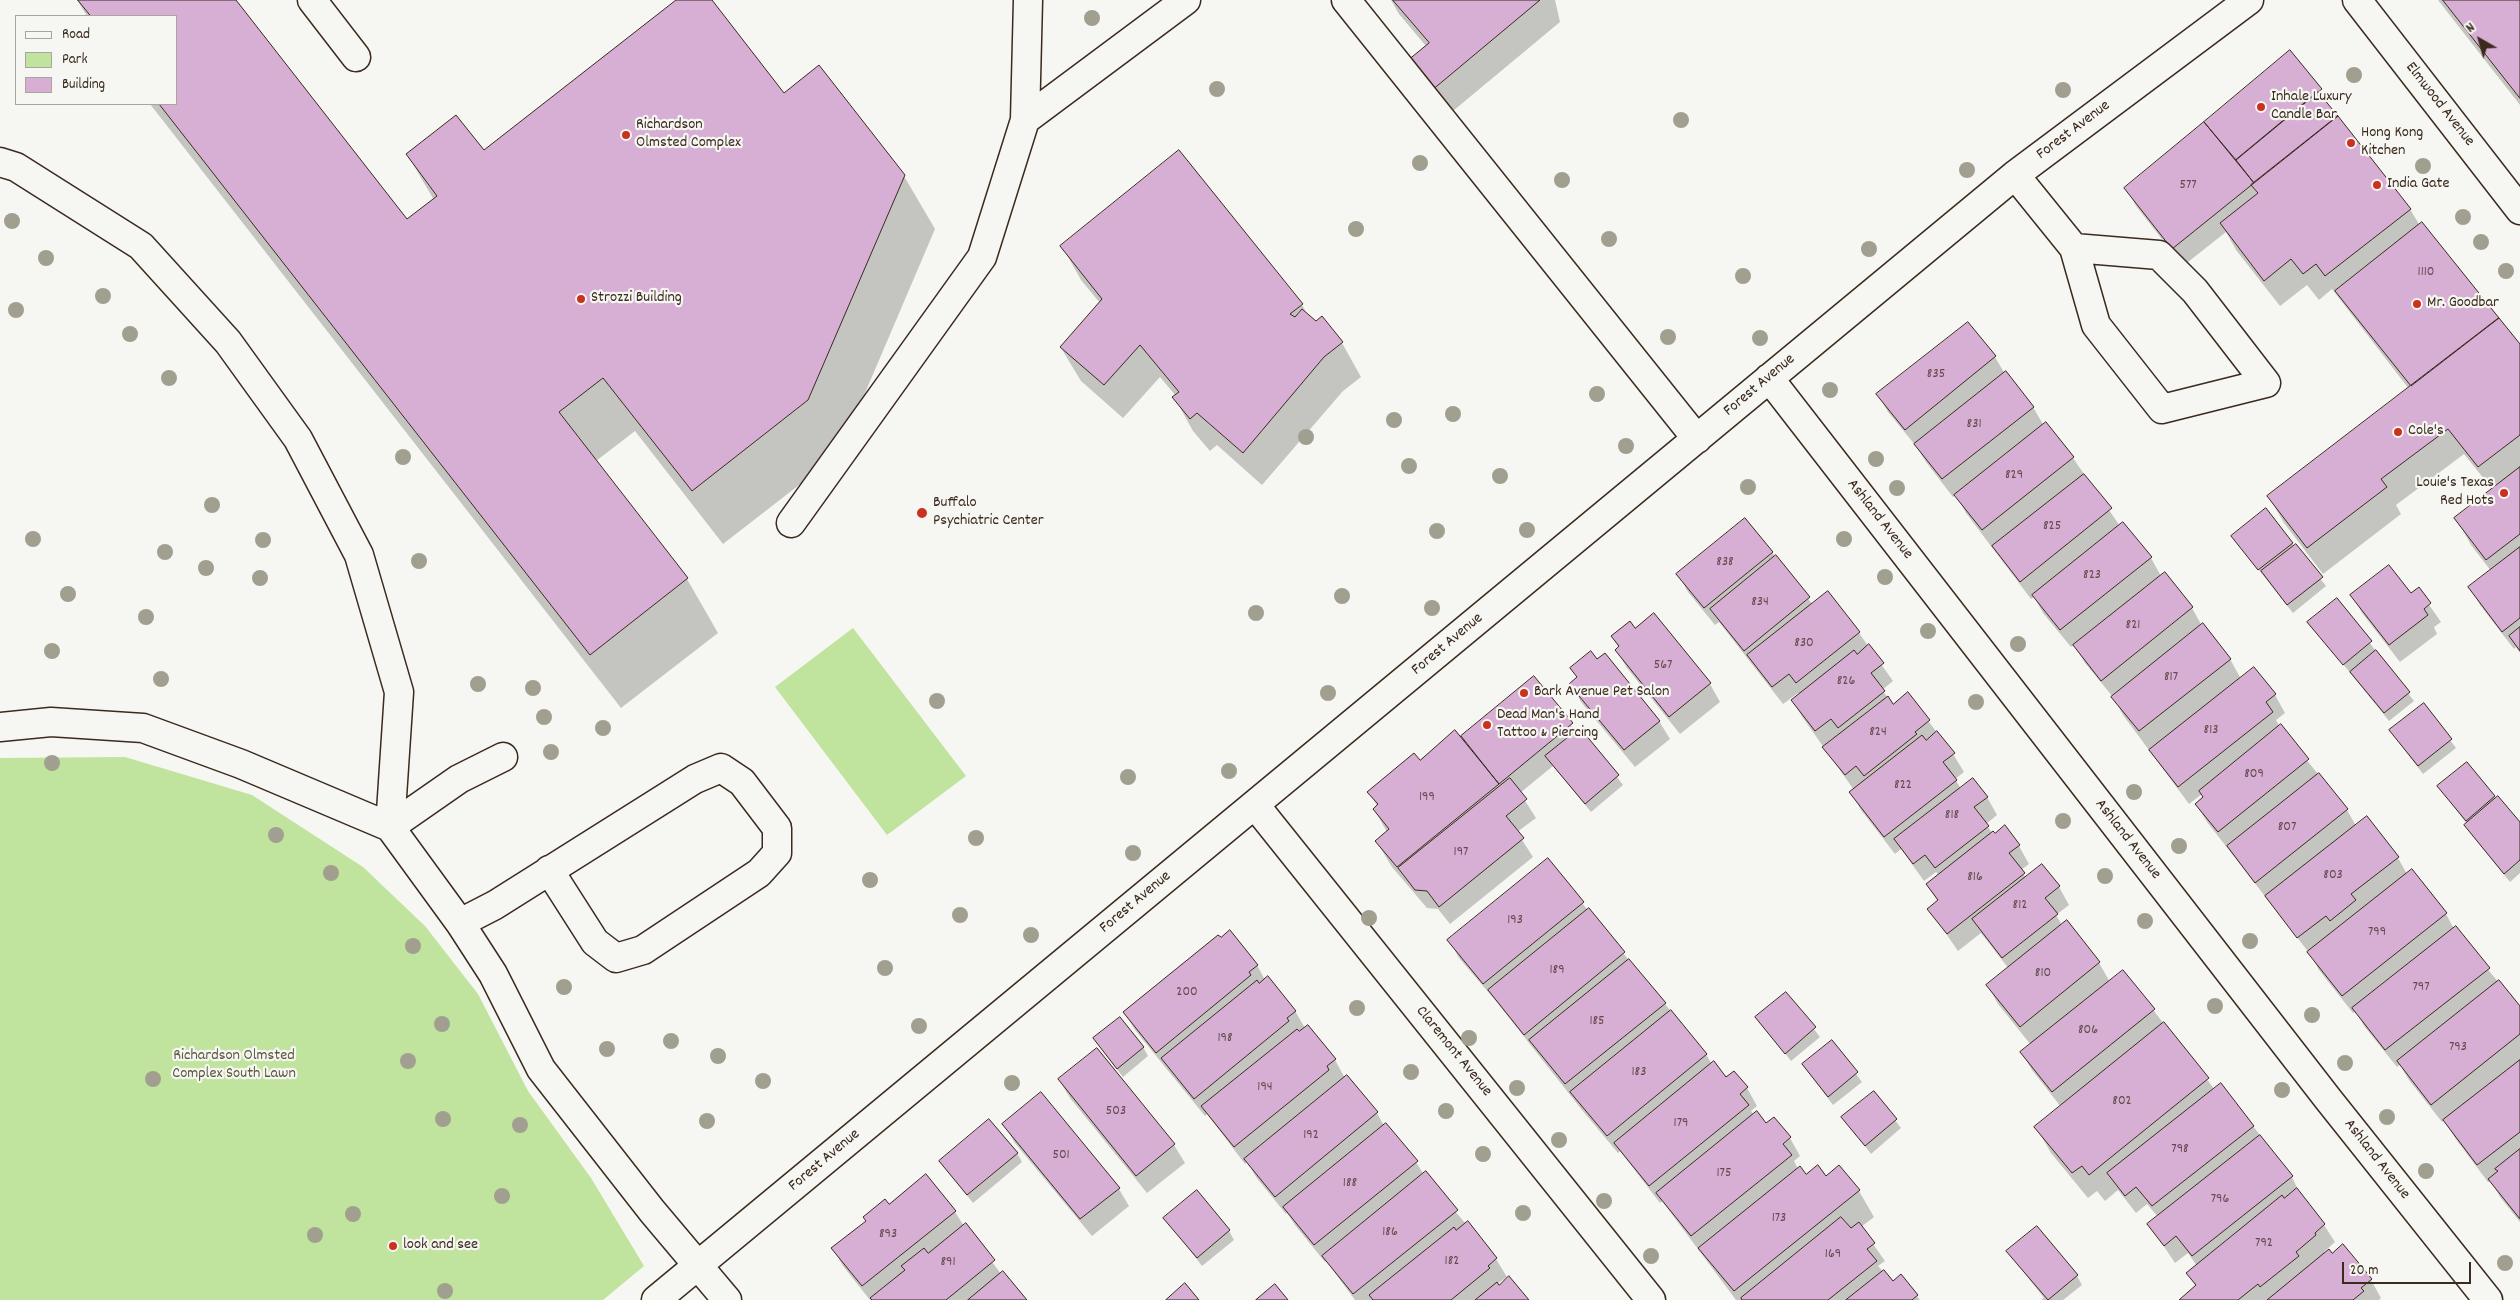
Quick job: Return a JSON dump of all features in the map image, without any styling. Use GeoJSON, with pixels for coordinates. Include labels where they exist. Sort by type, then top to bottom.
{"type":"FeatureCollection","features":[{"type":"Feature","properties":{"kind":"street"},"geometry":{"type":"LineString","coordinates":[[312,0],[356,57]]}},
{"type":"Feature","properties":{"kind":"street"},"geometry":{"type":"LineString","coordinates":[[791,523],[982,257],[1025,120],[1028,0]]}},
{"type":"Feature","properties":{"kind":"street"},"geometry":{"type":"LineString","coordinates":[[1025,120],[1186,0]]}},
{"type":"Feature","properties":{"kind":"street"},"geometry":{"type":"LineString","coordinates":[[1346,0],[1697,439]]}},
{"type":"Feature","properties":{"kind":"street","name":"Forest Avenue"},"geometry":{"type":"LineString","coordinates":[[656,1300],[2015,175],[2248,0]]}},
{"type":"Feature","properties":{"kind":"street","name":"Elmwood Avenue"},"geometry":{"type":"LineString","coordinates":[[2357,0],[2520,210]]}},
{"type":"Feature","properties":{"kind":"street"},"geometry":{"type":"LineString","coordinates":[[0,162],[16,167],[141,246],[228,342],[298,439],[359,555],[399,692],[390,827]]}},
{"type":"Feature","properties":{"kind":"street"},"geometry":{"type":"LineString","coordinates":[[2015,175],[2074,248],[2096,325],[2162,409],[2266,383],[2194,290],[2159,255],[2074,248]]}},
{"type":"Feature","properties":{"kind":"street","name":"Ashland Avenue"},"geometry":{"type":"LineString","coordinates":[[1769,378],[2328,1099],[2488,1300]]}},
{"type":"Feature","properties":{"kind":"street"},"geometry":{"type":"LineString","coordinates":[[0,728],[51,722],[143,728],[241,764],[390,827],[460,923],[493,974],[541,1069],[728,1300]]}},
{"type":"Feature","properties":{"kind":"street"},"geometry":{"type":"LineString","coordinates":[[390,827],[459,779],[503,757]]}},
{"type":"Feature","properties":{"kind":"street"},"geometry":{"type":"LineString","coordinates":[[460,923],[495,905],[549,870],[695,779],[721,768],[742,782],[776,828],[777,853],[759,874],[643,950],[616,958],[595,942],[549,870]]}},
{"type":"Feature","properties":{"kind":"street","name":"Claremont Avenue"},"geometry":{"type":"LineString","coordinates":[[1255,805],[1651,1300]]}},
{"type":"Feature","properties":{"kind":"green space"},"geometry":{"type":"Polygon","coordinates":[[[853,628],[966,776],[887,835],[775,687],[853,628]]]}},
{"type":"Feature","properties":{"kind":"green space","name":"Richardson Olmsted Complex South Lawn"},"geometry":{"type":"Polygon","coordinates":[[[125,757],[252,795],[363,867],[425,926],[478,994],[528,1091],[591,1178],[644,1266],[603,1300],[0,1300],[0,758],[125,757]]]}},
{"type":"Feature","properties":{"kind":"building","name":"Strozzi Building"},"geometry":{"type":"Polygon","coordinates":[[[78,0],[236,0],[407,219],[437,196],[406,154],[456,115],[484,150],[676,0],[712,0],[784,93],[819,65],[905,175],[808,400],[692,491],[603,378],[559,412],[688,578],[590,655],[160,105],[178,105],[178,15],[90,15],[78,0]]]}},
{"type":"Feature","properties":{"kind":"building"},"geometry":{"type":"Polygon","coordinates":[[[1393,0],[1540,0],[1431,91],[1407,61],[1429,43],[1393,0]]]}},
{"type":"Feature","properties":{"kind":"building"},"geometry":{"type":"Polygon","coordinates":[[[2443,0],[2520,0],[2520,98],[2443,0]]]}},
{"type":"Feature","properties":{"kind":"building","name":"Inhale Luxury Candle Bar"},"geometry":{"type":"Polygon","coordinates":[[[2290,50],[2322,89],[2236,160],[2204,122],[2290,50]]]}},
{"type":"Feature","properties":{"kind":"building"},"geometry":{"type":"Polygon","coordinates":[[[2318,92],[2338,116],[2254,183],[2236,160],[2318,92]]]}},
{"type":"Feature","properties":{"kind":"building"},"geometry":{"type":"Polygon","coordinates":[[[2338,116],[2411,209],[2325,276],[2316,264],[2303,274],[2291,259],[2264,281],[2220,223],[2258,193],[2251,185],[2338,116]]]}},
{"type":"Feature","properties":{"kind":"building"},"geometry":{"type":"Polygon","coordinates":[[[2204,122],[2254,183],[2172,249],[2124,188],[2204,122]]]}},
{"type":"Feature","properties":{"kind":"building"},"geometry":{"type":"Polygon","coordinates":[[[1179,150],[1303,304],[1290,314],[1295,317],[1302,309],[1316,321],[1322,316],[1343,342],[1324,357],[1243,453],[1197,413],[1190,419],[1172,397],[1179,392],[1140,345],[1104,385],[1060,347],[1102,299],[1060,246],[1179,150]]]}},
{"type":"Feature","properties":{"kind":"building","name":"Mr. Goodbar"},"geometry":{"type":"Polygon","coordinates":[[[2422,222],[2499,318],[2411,386],[2335,291],[2422,222]]]}},
{"type":"Feature","properties":{"kind":"building","name":"Cole's"},"geometry":{"type":"Polygon","coordinates":[[[2499,318],[2520,344],[2520,435],[2478,467],[2448,429],[2381,479],[2387,487],[2307,548],[2267,496],[2499,318]]]}},
{"type":"Feature","properties":{"kind":"building"},"geometry":{"type":"Polygon","coordinates":[[[1968,322],[1996,356],[1905,430],[1876,394],[1968,322]]]}},
{"type":"Feature","properties":{"kind":"building"},"geometry":{"type":"Polygon","coordinates":[[[2006,371],[2034,407],[1942,479],[1914,444],[2006,371]]]}},
{"type":"Feature","properties":{"kind":"building"},"geometry":{"type":"Polygon","coordinates":[[[2046,422],[2074,457],[1982,530],[1954,495],[2046,422]]]}},
{"type":"Feature","properties":{"kind":"building","name":"Louie's Texas Red Hots"},"geometry":{"type":"Polygon","coordinates":[[[2520,467],[2520,534],[2486,560],[2454,518],[2520,467]]]}},
{"type":"Feature","properties":{"kind":"building"},"geometry":{"type":"Polygon","coordinates":[[[2084,474],[2112,508],[2020,582],[1992,546],[2084,474]]]}},
{"type":"Feature","properties":{"kind":"building"},"geometry":{"type":"Polygon","coordinates":[[[2266,508],[2293,543],[2258,570],[2231,536],[2266,508]]]}},
{"type":"Feature","properties":{"kind":"building"},"geometry":{"type":"Polygon","coordinates":[[[1745,518],[1773,552],[1704,608],[1676,574],[1745,518]]]}},
{"type":"Feature","properties":{"kind":"building"},"geometry":{"type":"Polygon","coordinates":[[[2123,522],[2152,557],[2060,630],[2032,595],[2123,522]]]}},
{"type":"Feature","properties":{"kind":"building"},"geometry":{"type":"Polygon","coordinates":[[[2296,544],[2323,577],[2287,605],[2261,571],[2296,544]]]}},
{"type":"Feature","properties":{"kind":"building"},"geometry":{"type":"Polygon","coordinates":[[[2520,547],[2520,618],[2502,632],[2468,587],[2520,547]]]}},
{"type":"Feature","properties":{"kind":"building"},"geometry":{"type":"Polygon","coordinates":[[[1776,555],[1810,597],[1744,651],[1710,609],[1776,555]]]}},
{"type":"Feature","properties":{"kind":"building"},"geometry":{"type":"Polygon","coordinates":[[[2389,565],[2411,593],[2419,587],[2431,603],[2424,609],[2428,615],[2389,645],[2350,595],[2389,565]]]}},
{"type":"Feature","properties":{"kind":"building"},"geometry":{"type":"Polygon","coordinates":[[[2165,572],[2193,607],[2101,681],[2073,645],[2165,572]]]}},
{"type":"Feature","properties":{"kind":"building"},"geometry":{"type":"Polygon","coordinates":[[[1828,591],[1860,632],[1796,683],[1789,674],[1772,687],[1747,655],[1828,591]]]}},
{"type":"Feature","properties":{"kind":"building"},"geometry":{"type":"Polygon","coordinates":[[[2337,598],[2372,641],[2343,665],[2307,622],[2337,598]]]}},
{"type":"Feature","properties":{"kind":"building"},"geometry":{"type":"Polygon","coordinates":[[[1654,613],[1711,683],[1669,717],[1615,650],[1619,646],[1611,636],[1630,621],[1635,628],[1654,613]]]}},
{"type":"Feature","properties":{"kind":"building"},"geometry":{"type":"Polygon","coordinates":[[[2203,623],[2231,659],[2139,731],[2111,697],[2203,623]]]}},
{"type":"Feature","properties":{"kind":"building"},"geometry":{"type":"Polygon","coordinates":[[[2520,627],[2520,651],[2509,636],[2520,627]]]}},
{"type":"Feature","properties":{"kind":"building"},"geometry":{"type":"Polygon","coordinates":[[[1869,644],[1884,663],[1871,673],[1885,691],[1838,728],[1831,719],[1815,731],[1791,700],[1854,650],[1857,654],[1869,644]]]}},
{"type":"Feature","properties":{"kind":"building"},"geometry":{"type":"Polygon","coordinates":[[[2376,650],[2410,692],[2384,713],[2350,672],[2376,650]]]}},
{"type":"Feature","properties":{"kind":"building"},"geometry":{"type":"Polygon","coordinates":[[[1591,651],[1597,659],[1605,653],[1660,721],[1624,750],[1569,684],[1577,677],[1570,668],[1591,651]]]}},
{"type":"Feature","properties":{"kind":"building"},"geometry":{"type":"Polygon","coordinates":[[[2254,667],[2276,694],[2266,702],[2273,712],[2178,787],[2149,750],[2254,667]]]}},
{"type":"Feature","properties":{"kind":"building"},"geometry":{"type":"Polygon","coordinates":[[[1534,676],[1573,723],[1499,784],[1461,736],[1534,676]]]}},
{"type":"Feature","properties":{"kind":"building"},"geometry":{"type":"Polygon","coordinates":[[[1908,692],[1930,720],[1915,732],[1917,734],[1864,776],[1856,766],[1845,775],[1822,747],[1888,696],[1893,704],[1908,692]]]}},
{"type":"Feature","properties":{"kind":"building"},"geometry":{"type":"Polygon","coordinates":[[[2424,703],[2452,739],[2418,766],[2389,730],[2424,703]]]}},
{"type":"Feature","properties":{"kind":"building"},"geometry":{"type":"Polygon","coordinates":[[[2281,724],[2309,759],[2218,832],[2195,804],[2203,797],[2199,791],[2281,724]]]}},
{"type":"Feature","properties":{"kind":"building"},"geometry":{"type":"Polygon","coordinates":[[[1580,728],[1619,775],[1585,804],[1545,756],[1580,728]]]}},
{"type":"Feature","properties":{"kind":"building"},"geometry":{"type":"Polygon","coordinates":[[[1455,730],[1499,784],[1397,867],[1375,841],[1389,829],[1373,809],[1378,804],[1367,792],[1414,753],[1420,760],[1455,730]]]}},
{"type":"Feature","properties":{"kind":"building"},"geometry":{"type":"Polygon","coordinates":[[[1937,731],[1955,753],[1943,762],[1957,780],[1884,837],[1849,792],[1922,735],[1926,740],[1937,731]]]}},
{"type":"Feature","properties":{"kind":"building"},"geometry":{"type":"Polygon","coordinates":[[[2467,762],[2495,796],[2466,821],[2437,786],[2467,762]]]}},
{"type":"Feature","properties":{"kind":"building"},"geometry":{"type":"Polygon","coordinates":[[[2319,773],[2348,809],[2255,883],[2227,846],[2319,773]]]}},
{"type":"Feature","properties":{"kind":"building"},"geometry":{"type":"Polygon","coordinates":[[[1510,778],[1527,799],[1506,816],[1524,838],[1439,907],[1427,891],[1415,890],[1398,868],[1510,778]]]}},
{"type":"Feature","properties":{"kind":"building"},"geometry":{"type":"Polygon","coordinates":[[[1973,778],[1988,797],[1974,807],[1989,826],[1935,868],[1925,855],[1913,864],[1894,839],[1973,778]]]}},
{"type":"Feature","properties":{"kind":"building"},"geometry":{"type":"Polygon","coordinates":[[[2498,796],[2520,822],[2520,860],[2504,874],[2464,825],[2498,796]]]}},
{"type":"Feature","properties":{"kind":"building"},"geometry":{"type":"Polygon","coordinates":[[[2367,816],[2399,857],[2351,894],[2356,900],[2330,921],[2326,916],[2297,938],[2265,896],[2367,816]]]}},
{"type":"Feature","properties":{"kind":"building"},"geometry":{"type":"Polygon","coordinates":[[[2005,825],[2020,845],[2009,853],[2025,873],[1947,934],[1927,909],[1938,900],[1926,884],[1993,831],[1995,833],[2005,825]]]}},
{"type":"Feature","properties":{"kind":"building"},"geometry":{"type":"Polygon","coordinates":[[[1548,858],[1584,902],[1483,984],[1447,940],[1548,858]]]}},
{"type":"Feature","properties":{"kind":"building"},"geometry":{"type":"Polygon","coordinates":[[[2042,864],[2060,886],[2045,898],[2058,914],[2002,958],[1972,919],[2042,864]]]}},
{"type":"Feature","properties":{"kind":"building"},"geometry":{"type":"Polygon","coordinates":[[[2412,869],[2447,913],[2342,996],[2307,952],[2412,869]]]}},
{"type":"Feature","properties":{"kind":"building"},"geometry":{"type":"Polygon","coordinates":[[[1589,908],[1625,952],[1524,1035],[1488,990],[1589,908]]]}},
{"type":"Feature","properties":{"kind":"building"},"geometry":{"type":"Polygon","coordinates":[[[2067,920],[2100,962],[2020,1027],[1986,985],[2067,920]]]}},
{"type":"Feature","properties":{"kind":"building"},"geometry":{"type":"Polygon","coordinates":[[[2456,926],[2490,968],[2385,1050],[2352,1008],[2456,926]]]}},
{"type":"Feature","properties":{"kind":"building"},"geometry":{"type":"Polygon","coordinates":[[[1230,930],[1258,965],[1249,972],[1251,975],[1156,1053],[1123,1012],[1218,935],[1221,937],[1230,930]]]}},
{"type":"Feature","properties":{"kind":"building"},"geometry":{"type":"Polygon","coordinates":[[[1629,959],[1666,1003],[1565,1084],[1529,1040],[1629,959]]]}},
{"type":"Feature","properties":{"kind":"building"},"geometry":{"type":"Polygon","coordinates":[[[2123,970],[2155,1009],[2052,1092],[2020,1052],[2123,970]]]}},
{"type":"Feature","properties":{"kind":"building"},"geometry":{"type":"Polygon","coordinates":[[[1268,976],[1296,1011],[1287,1018],[1289,1021],[1194,1099],[1161,1058],[1257,980],[1259,983],[1268,976]]]}},
{"type":"Feature","properties":{"kind":"building"},"geometry":{"type":"Polygon","coordinates":[[[2499,980],[2520,1006],[2520,1034],[2431,1105],[2397,1061],[2499,980]]]}},
{"type":"Feature","properties":{"kind":"building"},"geometry":{"type":"Polygon","coordinates":[[[1786,992],[1816,1027],[1785,1054],[1755,1017],[1786,992]]]}},
{"type":"Feature","properties":{"kind":"building"},"geometry":{"type":"Polygon","coordinates":[[[1671,1010],[1707,1054],[1607,1136],[1570,1092],[1671,1010]]]}},
{"type":"Feature","properties":{"kind":"building"},"geometry":{"type":"Polygon","coordinates":[[[1120,1017],[1144,1047],[1117,1069],[1093,1038],[1120,1017]]]}},
{"type":"Feature","properties":{"kind":"building"},"geometry":{"type":"Polygon","coordinates":[[[2164,1022],[2209,1078],[2089,1175],[2082,1166],[2072,1173],[2034,1127],[2164,1022]]]}},
{"type":"Feature","properties":{"kind":"building"},"geometry":{"type":"Polygon","coordinates":[[[1308,1025],[1336,1059],[1327,1066],[1329,1070],[1234,1147],[1201,1106],[1297,1029],[1299,1031],[1308,1025]]]}},
{"type":"Feature","properties":{"kind":"building"},"geometry":{"type":"Polygon","coordinates":[[[1832,1040],[1858,1072],[1828,1097],[1802,1064],[1832,1040]]]}},
{"type":"Feature","properties":{"kind":"building"},"geometry":{"type":"Polygon","coordinates":[[[1097,1048],[1175,1144],[1136,1176],[1058,1079],[1097,1048]]]}},
{"type":"Feature","properties":{"kind":"building"},"geometry":{"type":"Polygon","coordinates":[[[2520,1060],[2520,1132],[2477,1165],[2443,1120],[2520,1060]]]}},
{"type":"Feature","properties":{"kind":"building"},"geometry":{"type":"Polygon","coordinates":[[[1714,1061],[1726,1077],[1734,1071],[1748,1087],[1740,1094],[1749,1105],[1649,1186],[1614,1143],[1714,1061]]]}},
{"type":"Feature","properties":{"kind":"building"},"geometry":{"type":"Polygon","coordinates":[[[1347,1075],[1378,1112],[1275,1197],[1244,1159],[1347,1075]]]}},
{"type":"Feature","properties":{"kind":"building"},"geometry":{"type":"Polygon","coordinates":[[[2221,1083],[2254,1126],[2152,1206],[2136,1187],[2125,1196],[2107,1173],[2221,1083]]]}},
{"type":"Feature","properties":{"kind":"building"},"geometry":{"type":"Polygon","coordinates":[[[1874,1091],[1897,1119],[1865,1146],[1841,1117],[1874,1091]]]}},
{"type":"Feature","properties":{"kind":"building"},"geometry":{"type":"Polygon","coordinates":[[[1041,1092],[1120,1188],[1080,1219],[1002,1124],[1041,1092]]]}},
{"type":"Feature","properties":{"kind":"building"},"geometry":{"type":"Polygon","coordinates":[[[1757,1111],[1766,1123],[1774,1117],[1791,1137],[1783,1144],[1792,1155],[1691,1236],[1656,1193],[1757,1111]]]}},
{"type":"Feature","properties":{"kind":"building"},"geometry":{"type":"Polygon","coordinates":[[[989,1119],[1018,1153],[967,1195],[939,1161],[989,1119]]]}},
{"type":"Feature","properties":{"kind":"building"},"geometry":{"type":"Polygon","coordinates":[[[1386,1123],[1418,1161],[1314,1245],[1283,1207],[1386,1123]]]}},
{"type":"Feature","properties":{"kind":"building"},"geometry":{"type":"Polygon","coordinates":[[[2260,1135],[2293,1176],[2192,1256],[2176,1236],[2164,1246],[2147,1224],[2260,1135]]]}},
{"type":"Feature","properties":{"kind":"building"},"geometry":{"type":"Polygon","coordinates":[[[2520,1149],[2520,1219],[2488,1179],[2498,1171],[2495,1169],[2520,1149]]]}},
{"type":"Feature","properties":{"kind":"building"},"geometry":{"type":"Polygon","coordinates":[[[1818,1165],[1826,1176],[1839,1165],[1860,1190],[1734,1291],[1698,1248],[1800,1166],[1806,1174],[1818,1165]]]}},
{"type":"Feature","properties":{"kind":"building"},"geometry":{"type":"Polygon","coordinates":[[[1426,1171],[1458,1210],[1353,1294],[1322,1256],[1426,1171]]]}},
{"type":"Feature","properties":{"kind":"building"},"geometry":{"type":"Polygon","coordinates":[[[926,1174],[956,1211],[862,1286],[831,1248],[866,1221],[863,1217],[885,1199],[889,1204],[926,1174]]]}},
{"type":"Feature","properties":{"kind":"building"},"geometry":{"type":"Polygon","coordinates":[[[2297,1188],[2325,1224],[2315,1233],[2316,1235],[2296,1252],[2299,1256],[2260,1287],[2258,1284],[2238,1300],[2179,1300],[2196,1285],[2186,1273],[2282,1195],[2284,1198],[2297,1188]]]}},
{"type":"Feature","properties":{"kind":"building"},"geometry":{"type":"Polygon","coordinates":[[[1197,1190],[1230,1230],[1197,1258],[1163,1218],[1197,1190]]]}},
{"type":"Feature","properties":{"kind":"building"},"geometry":{"type":"Polygon","coordinates":[[[1841,1217],[1851,1228],[1859,1222],[1875,1243],[1867,1249],[1877,1261],[1828,1300],[1742,1300],[1741,1298],[1841,1217]]]}},
{"type":"Feature","properties":{"kind":"building"},"geometry":{"type":"Polygon","coordinates":[[[1468,1221],[1497,1258],[1488,1266],[1490,1268],[1451,1300],[1373,1300],[1369,1295],[1454,1227],[1456,1230],[1468,1221]]]}},
{"type":"Feature","properties":{"kind":"building"},"geometry":{"type":"Polygon","coordinates":[[[966,1223],[995,1260],[946,1300],[872,1300],[870,1298],[905,1270],[901,1266],[924,1248],[928,1253],[966,1223]]]}},
{"type":"Feature","properties":{"kind":"building"},"geometry":{"type":"Polygon","coordinates":[[[2037,1226],[2078,1275],[2048,1300],[2006,1251],[2037,1226]]]}},
{"type":"Feature","properties":{"kind":"building"},"geometry":{"type":"Polygon","coordinates":[[[2343,1244],[2372,1279],[2361,1288],[2364,1291],[2353,1300],[2267,1300],[2329,1249],[2332,1253],[2343,1244]]]}},
{"type":"Feature","properties":{"kind":"building"},"geometry":{"type":"Polygon","coordinates":[[[1884,1270],[1893,1281],[1901,1274],[1918,1295],[1912,1300],[1846,1300],[1884,1270]]]}},
{"type":"Feature","properties":{"kind":"building"},"geometry":{"type":"Polygon","coordinates":[[[1003,1271],[1027,1300],[968,1300],[1003,1271]]]}},
{"type":"Feature","properties":{"kind":"building"},"geometry":{"type":"Polygon","coordinates":[[[1509,1276],[1529,1300],[1475,1300],[1497,1282],[1499,1285],[1509,1276]]]}},
{"type":"Feature","properties":{"kind":"building"},"geometry":{"type":"Polygon","coordinates":[[[1185,1283],[1199,1300],[1166,1300],[1185,1283]]]}},
{"type":"Feature","properties":{"kind":"building"},"geometry":{"type":"Polygon","coordinates":[[[1275,1284],[1288,1300],[1256,1300],[1275,1284]]]}},
{"type":"Feature","properties":{"kind":"place","name":"Inhale Luxury Candle Bar"},"geometry":{"type":"Point","coordinates":[2261,107]}},
{"type":"Feature","properties":{"kind":"place","name":"Richardson Olmsted Complex"},"geometry":{"type":"Point","coordinates":[626,135]}},
{"type":"Feature","properties":{"kind":"place","name":"Hong Kong Kitchen"},"geometry":{"type":"Point","coordinates":[2351,143]}},
{"type":"Feature","properties":{"kind":"place","name":"India Gate"},"geometry":{"type":"Point","coordinates":[2377,185]}},
{"type":"Feature","properties":{"kind":"place","name":"Strozzi Building"},"geometry":{"type":"Point","coordinates":[581,299]}},
{"type":"Feature","properties":{"kind":"place","name":"Mr. Goodbar"},"geometry":{"type":"Point","coordinates":[2417,304]}},
{"type":"Feature","properties":{"kind":"place","name":"Cole's"},"geometry":{"type":"Point","coordinates":[2398,432]}},
{"type":"Feature","properties":{"kind":"place","name":"Louie's Texas Red Hots"},"geometry":{"type":"Point","coordinates":[2504,493]}},
{"type":"Feature","properties":{"kind":"place","name":"Buffalo Psychiatric Center"},"geometry":{"type":"Point","coordinates":[922,513]}},
{"type":"Feature","properties":{"kind":"place","name":"Bark Avenue Pet Salon"},"geometry":{"type":"Point","coordinates":[1524,693]}},
{"type":"Feature","properties":{"kind":"place","name":"Dead Man's Hand Tattoo & Piercing"},"geometry":{"type":"Point","coordinates":[1487,725]}},
{"type":"Feature","properties":{"kind":"place","name":"look and see"},"geometry":{"type":"Point","coordinates":[393,1246]}}]}
